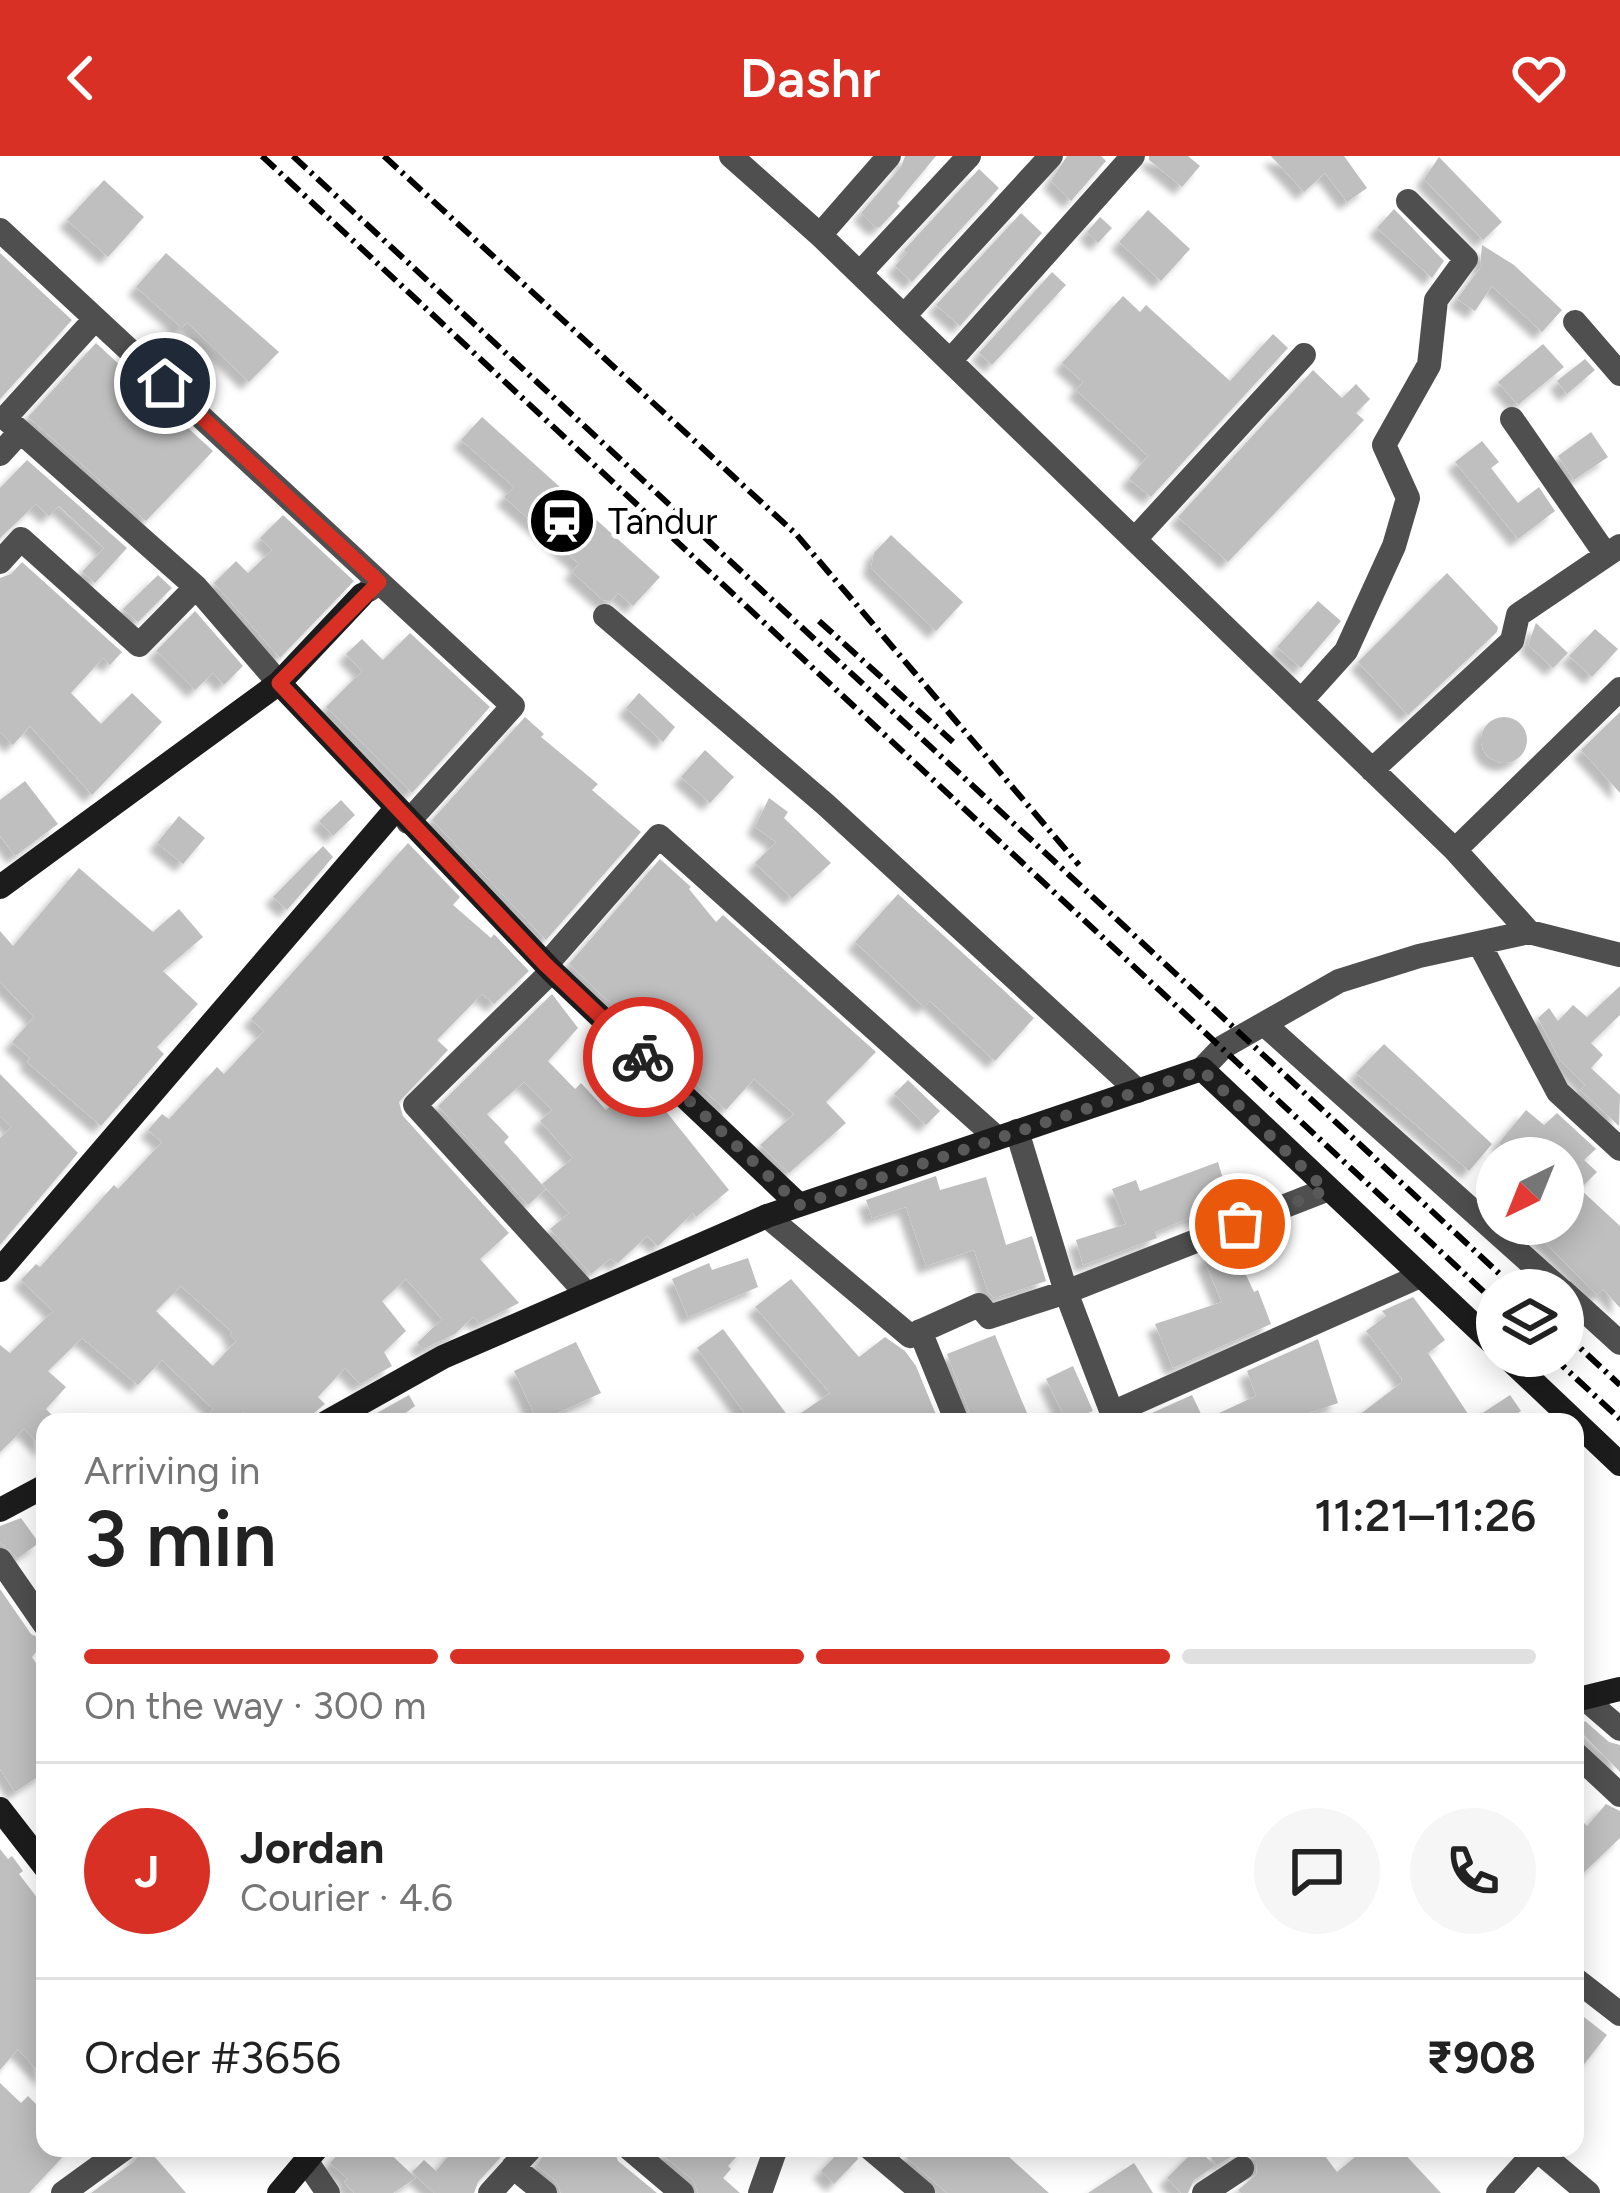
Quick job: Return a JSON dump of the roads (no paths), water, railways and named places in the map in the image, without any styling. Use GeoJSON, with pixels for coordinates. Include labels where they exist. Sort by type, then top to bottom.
{"type":"FeatureCollection","features":[{"type":"Feature","properties":{"kind":"street"},"geometry":{"type":"LineString","coordinates":[[731,156],[860,273],[1455,850],[1529,932]]}},
{"type":"Feature","properties":{"kind":"street"},"geometry":{"type":"LineString","coordinates":[[820,235],[889,156]]}},
{"type":"Feature","properties":{"kind":"street"},"geometry":{"type":"LineString","coordinates":[[860,273],[969,156]]}},
{"type":"Feature","properties":{"kind":"street"},"geometry":{"type":"LineString","coordinates":[[904,316],[1052,156]]}},
{"type":"Feature","properties":{"kind":"street"},"geometry":{"type":"LineString","coordinates":[[950,361],[1133,156]]}},
{"type":"Feature","properties":{"kind":"street"},"geometry":{"type":"LineString","coordinates":[[1301,701],[1346,651],[1394,546],[1408,498],[1384,445],[1429,365],[1436,300],[1466,259],[1408,201]]}},
{"type":"Feature","properties":{"kind":"street"},"geometry":{"type":"LineString","coordinates":[[0,230],[371,589],[513,706],[401,816],[0,1270]]}},
{"type":"Feature","properties":{"kind":"street"},"geometry":{"type":"LineString","coordinates":[[95,319],[5,418],[196,587],[401,816],[549,968],[799,1205]]}},
{"type":"Feature","properties":{"kind":"street"},"geometry":{"type":"LineString","coordinates":[[1575,322],[1620,374]]}},
{"type":"Feature","properties":{"kind":"street"},"geometry":{"type":"LineString","coordinates":[[1135,539],[1304,355]]}},
{"type":"Feature","properties":{"kind":"street"},"geometry":{"type":"LineString","coordinates":[[1372,770],[1512,641],[1518,615],[1613,550],[1512,419]]}},
{"type":"Feature","properties":{"kind":"street"},"geometry":{"type":"LineString","coordinates":[[0,454],[20,432]]}},
{"type":"Feature","properties":{"kind":"street"},"geometry":{"type":"LineString","coordinates":[[0,562],[22,539],[139,645],[196,587]]}},
{"type":"Feature","properties":{"kind":"street"},"geometry":{"type":"LineString","coordinates":[[0,886],[279,683],[371,589]]}},
{"type":"Feature","properties":{"kind":"street"},"geometry":{"type":"LineString","coordinates":[[605,616],[825,804],[1138,1091]]}},
{"type":"Feature","properties":{"kind":"street"},"geometry":{"type":"LineString","coordinates":[[1455,850],[1620,689]]}},
{"type":"Feature","properties":{"kind":"street"},"geometry":{"type":"LineString","coordinates":[[586,1293],[415,1106],[549,968],[659,836],[1007,1135],[1066,1292],[1101,1413]]}},
{"type":"Feature","properties":{"kind":"street"},"geometry":{"type":"LineString","coordinates":[[343,1413],[443,1357],[767,1216],[1202,1070],[1222,1047],[1339,981],[1529,932],[1620,955]]}},
{"type":"Feature","properties":{"kind":"street"},"geometry":{"type":"LineString","coordinates":[[1479,943],[1558,1092],[1620,1149]]}},
{"type":"Feature","properties":{"kind":"street"},"geometry":{"type":"LineString","coordinates":[[1264,1024],[1537,1269]]}},
{"type":"Feature","properties":{"kind":"street"},"geometry":{"type":"LineString","coordinates":[[1202,1070],[1476,1328]]}},
{"type":"Feature","properties":{"kind":"street"},"geometry":{"type":"LineString","coordinates":[[767,1216],[910,1336],[979,1304],[989,1317],[1066,1292],[1326,1190]]}},
{"type":"Feature","properties":{"kind":"street"},"geometry":{"type":"LineString","coordinates":[[1113,1413],[1420,1276]]}},
{"type":"Feature","properties":{"kind":"street"},"geometry":{"type":"LineString","coordinates":[[1584,1310],[1620,1342]]}},
{"type":"Feature","properties":{"kind":"street"},"geometry":{"type":"LineString","coordinates":[[920,1331],[953,1413]]}},
{"type":"Feature","properties":{"kind":"street"},"geometry":{"type":"LineString","coordinates":[[1528,1377],[1566,1413]]}},
{"type":"Feature","properties":{"kind":"street"},"geometry":{"type":"LineString","coordinates":[[1584,1430],[1620,1464]]}},
{"type":"Feature","properties":{"kind":"street"},"geometry":{"type":"LineString","coordinates":[[0,1510],[36,1491]]}},
{"type":"Feature","properties":{"kind":"street"},"geometry":{"type":"LineString","coordinates":[[0,1560],[36,1611]]}},
{"type":"Feature","properties":{"kind":"street"},"geometry":{"type":"LineString","coordinates":[[1584,1698],[1620,1689]]}},
{"type":"Feature","properties":{"kind":"street"},"geometry":{"type":"LineString","coordinates":[[1584,1702],[1620,1729]]}},
{"type":"Feature","properties":{"kind":"street"},"geometry":{"type":"LineString","coordinates":[[1584,1761],[1620,1795]]}},
{"type":"Feature","properties":{"kind":"street"},"geometry":{"type":"LineString","coordinates":[[0,1809],[36,1855]]}},
{"type":"Feature","properties":{"kind":"street"},"geometry":{"type":"LineString","coordinates":[[1584,1986],[1620,2014]]}},
{"type":"Feature","properties":{"kind":"street"},"geometry":{"type":"LineString","coordinates":[[63,2193],[113,2157]]}},
{"type":"Feature","properties":{"kind":"street"},"geometry":{"type":"LineString","coordinates":[[279,2193],[302,2157]]}},
{"type":"Feature","properties":{"kind":"street"},"geometry":{"type":"LineString","coordinates":[[307,2157],[328,2193]]}},
{"type":"Feature","properties":{"kind":"street"},"geometry":{"type":"LineString","coordinates":[[490,2193],[522,2157]]}},
{"type":"Feature","properties":{"kind":"street"},"geometry":{"type":"LineString","coordinates":[[639,2157],[682,2193]]}},
{"type":"Feature","properties":{"kind":"street"},"geometry":{"type":"LineString","coordinates":[[760,2193],[773,2157]]}},
{"type":"Feature","properties":{"kind":"street"},"geometry":{"type":"LineString","coordinates":[[887,2157],[923,2193]]}},
{"type":"Feature","properties":{"kind":"street"},"geometry":{"type":"LineString","coordinates":[[1498,2193],[1529,2157]]}},
{"type":"Feature","properties":{"kind":"street"},"geometry":{"type":"LineString","coordinates":[[1545,2157],[1588,2193]]}},
{"type":"Feature","properties":{"kind":"street"},"geometry":{"type":"LineString","coordinates":[[513,2167],[545,2193]]}},
{"type":"Feature","properties":{"kind":"street"},"geometry":{"type":"LineString","coordinates":[[1204,2193],[1242,2168]]}},
{"type":"Feature","properties":{"kind":"railway"},"geometry":{"type":"LineString","coordinates":[[262,156],[1476,1284]]}},
{"type":"Feature","properties":{"kind":"railway"},"geometry":{"type":"LineString","coordinates":[[293,156],[1494,1269]]}},
{"type":"Feature","properties":{"kind":"railway"},"geometry":{"type":"LineString","coordinates":[[384,156],[796,534],[1079,865]]}},
{"type":"Feature","properties":{"kind":"railway"},"geometry":{"type":"LineString","coordinates":[[819,621],[953,742]]}},
{"type":"Feature","properties":{"kind":"railway"},"geometry":{"type":"LineString","coordinates":[[1584,1352],[1620,1385]]}},
{"type":"Feature","properties":{"kind":"railway"},"geometry":{"type":"LineString","coordinates":[[1575,1377],[1620,1419]]}},
{"type":"Feature","properties":{"kind":"place","name":"Tandur"},"geometry":{"type":"Point","coordinates":[562,521]}}]}
